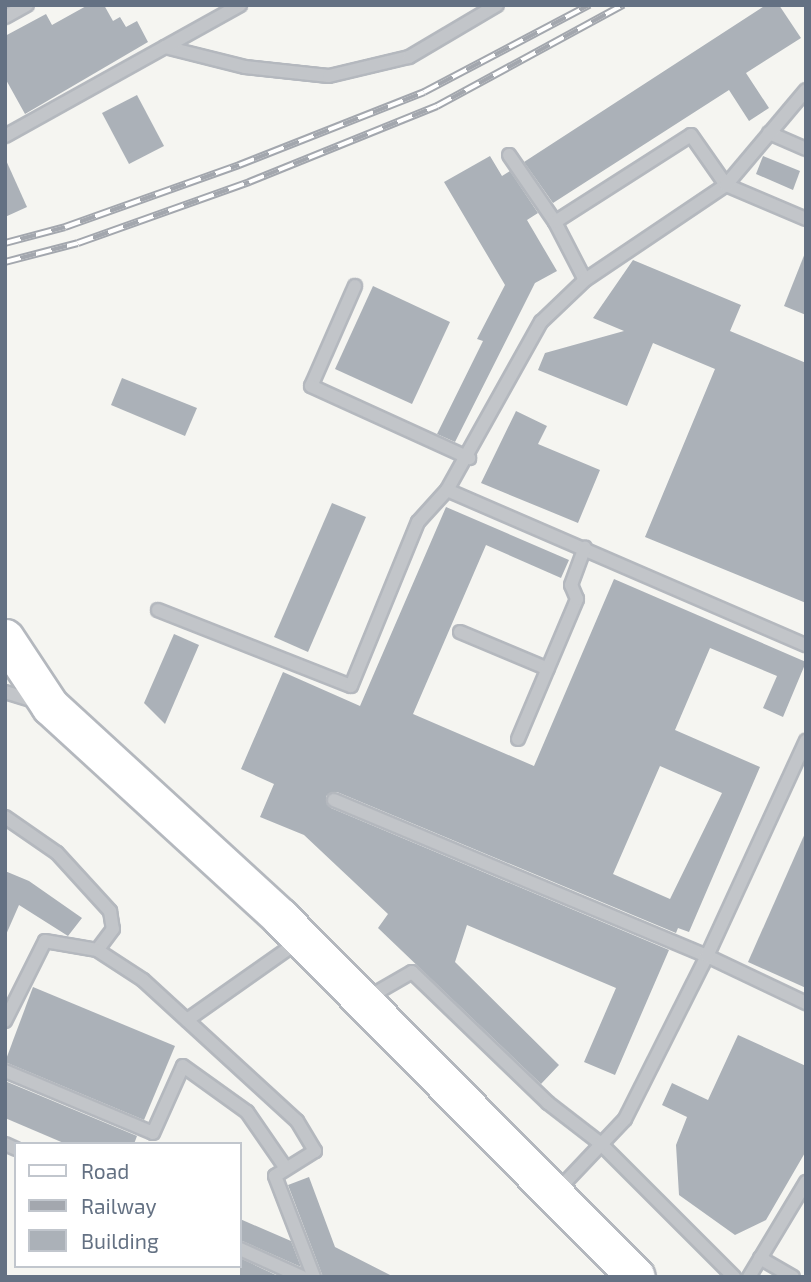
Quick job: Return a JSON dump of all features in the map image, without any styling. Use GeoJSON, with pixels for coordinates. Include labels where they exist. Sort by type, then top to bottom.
{"type":"FeatureCollection","features":[{"type":"Feature","properties":{"kind":"main road"},"geometry":{"type":"LineString","coordinates":[[5,638],[50,706],[302,939],[636,1277]]}},
{"type":"Feature","properties":{"kind":"lane"},"geometry":{"type":"LineString","coordinates":[[5,17],[27,5]]}},
{"type":"Feature","properties":{"kind":"lane"},"geometry":{"type":"LineString","coordinates":[[5,136],[240,5]]}},
{"type":"Feature","properties":{"kind":"lane"},"geometry":{"type":"LineString","coordinates":[[165,47],[245,67],[329,76],[409,57],[497,5]]}},
{"type":"Feature","properties":{"kind":"lane"},"geometry":{"type":"LineString","coordinates":[[158,610],[351,686],[418,522],[447,490],[469,457],[541,322],[585,280],[726,185],[806,90]]}},
{"type":"Feature","properties":{"kind":"lane"},"geometry":{"type":"LineString","coordinates":[[769,133],[806,149]]}},
{"type":"Feature","properties":{"kind":"lane"},"geometry":{"type":"LineString","coordinates":[[555,222],[691,135],[726,185],[806,219]]}},
{"type":"Feature","properties":{"kind":"lane"},"geometry":{"type":"LineString","coordinates":[[509,155],[555,222],[585,280]]}},
{"type":"Feature","properties":{"kind":"lane"},"geometry":{"type":"LineString","coordinates":[[355,286],[311,386],[469,457]]}},
{"type":"Feature","properties":{"kind":"lane"},"geometry":{"type":"LineString","coordinates":[[447,490],[585,547],[806,645]]}},
{"type":"Feature","properties":{"kind":"lane"},"geometry":{"type":"LineString","coordinates":[[518,739],[578,599],[571,585],[585,547]]}},
{"type":"Feature","properties":{"kind":"lane"},"geometry":{"type":"LineString","coordinates":[[460,632],[548,668]]}},
{"type":"Feature","properties":{"kind":"lane"},"geometry":{"type":"LineString","coordinates":[[5,692],[50,706]]}},
{"type":"Feature","properties":{"kind":"lane"},"geometry":{"type":"LineString","coordinates":[[555,1194],[625,1119],[707,956],[806,741]]}},
{"type":"Feature","properties":{"kind":"lane"},"geometry":{"type":"LineString","coordinates":[[334,800],[707,956],[806,1003]]}},
{"type":"Feature","properties":{"kind":"lane"},"geometry":{"type":"LineString","coordinates":[[5,817],[57,853],[110,911],[113,929],[97,950]]}},
{"type":"Feature","properties":{"kind":"lane"},"geometry":{"type":"LineString","coordinates":[[187,1020],[302,939]]}},
{"type":"Feature","properties":{"kind":"lane"},"geometry":{"type":"LineString","coordinates":[[5,1021],[45,941],[97,950],[143,980],[297,1121],[315,1151],[285,1167],[275,1176],[314,1277]]}},
{"type":"Feature","properties":{"kind":"lane"},"geometry":{"type":"LineString","coordinates":[[363,1000],[412,972],[548,1103],[600,1143],[734,1277]]}},
{"type":"Feature","properties":{"kind":"lane"},"geometry":{"type":"LineString","coordinates":[[5,1071],[152,1138],[183,1066],[247,1112],[285,1167]]}},
{"type":"Feature","properties":{"kind":"lane"},"geometry":{"type":"LineString","coordinates":[[749,1277],[806,1182]]}},
{"type":"Feature","properties":{"kind":"lane"},"geometry":{"type":"LineString","coordinates":[[242,1250],[302,1277]]}},
{"type":"Feature","properties":{"kind":"lane"},"geometry":{"type":"LineString","coordinates":[[760,1258],[793,1277]]}},
{"type":"Feature","properties":{"kind":"building"},"geometry":{"type":"Polygon","coordinates":[[[88,5],[104,5],[113,21],[120,17],[126,27],[137,21],[148,42],[25,114],[5,78],[5,36],[46,14],[52,25],[88,5]]]}},
{"type":"Feature","properties":{"kind":"building"},"geometry":{"type":"Polygon","coordinates":[[[766,5],[779,5],[801,38],[746,73],[769,108],[749,121],[729,90],[553,203],[524,162],[766,5]]]}},
{"type":"Feature","properties":{"kind":"building"},"geometry":{"type":"Polygon","coordinates":[[[137,95],[164,146],[129,164],[102,113],[137,95]]]}},
{"type":"Feature","properties":{"kind":"building"},"geometry":{"type":"Polygon","coordinates":[[[490,156],[502,176],[510,171],[538,213],[527,220],[557,271],[535,283],[455,442],[437,434],[483,341],[477,339],[505,285],[444,182],[490,156]]]}},
{"type":"Feature","properties":{"kind":"building"},"geometry":{"type":"Polygon","coordinates":[[[763,156],[800,171],[793,190],[756,174],[763,156]]]}},
{"type":"Feature","properties":{"kind":"building"},"geometry":{"type":"Polygon","coordinates":[[[5,158],[27,207],[5,217],[5,158]]]}},
{"type":"Feature","properties":{"kind":"building"},"geometry":{"type":"Polygon","coordinates":[[[806,254],[806,315],[784,306],[806,254]]]}},
{"type":"Feature","properties":{"kind":"building"},"geometry":{"type":"Polygon","coordinates":[[[633,260],[741,305],[730,331],[806,363],[806,603],[645,537],[715,369],[653,343],[627,406],[538,370],[545,353],[624,331],[593,318],[633,260]]]}},
{"type":"Feature","properties":{"kind":"building"},"geometry":{"type":"Polygon","coordinates":[[[373,286],[450,322],[412,404],[335,369],[373,286]]]}},
{"type":"Feature","properties":{"kind":"building"},"geometry":{"type":"Polygon","coordinates":[[[122,378],[197,408],[185,436],[111,405],[122,378]]]}},
{"type":"Feature","properties":{"kind":"building"},"geometry":{"type":"Polygon","coordinates":[[[516,411],[547,426],[538,444],[600,470],[578,523],[481,483],[516,411]]]}},
{"type":"Feature","properties":{"kind":"building"},"geometry":{"type":"Polygon","coordinates":[[[332,503],[366,517],[308,652],[274,637],[332,503]]]}},
{"type":"Feature","properties":{"kind":"building"},"geometry":{"type":"Polygon","coordinates":[[[446,507],[569,560],[561,578],[486,545],[413,714],[534,766],[614,579],[806,662],[783,717],[763,708],[777,676],[710,648],[675,730],[760,767],[689,932],[678,928],[676,933],[337,792],[326,796],[331,808],[669,950],[615,1075],[584,1062],[616,988],[467,925],[455,962],[559,1065],[541,1084],[378,928],[388,914],[304,835],[260,817],[274,784],[241,769],[283,672],[360,706],[446,507]],[[660,766],[613,874],[670,899],[722,793],[660,766]]]}},
{"type":"Feature","properties":{"kind":"building"},"geometry":{"type":"Polygon","coordinates":[[[174,634],[199,645],[165,724],[144,703],[174,634]]]}},
{"type":"Feature","properties":{"kind":"building"},"geometry":{"type":"Polygon","coordinates":[[[806,831],[806,988],[748,962],[806,831]]]}},
{"type":"Feature","properties":{"kind":"building"},"geometry":{"type":"Polygon","coordinates":[[[5,871],[29,881],[82,918],[68,936],[19,905],[5,937],[5,871]]]}},
{"type":"Feature","properties":{"kind":"building"},"geometry":{"type":"Polygon","coordinates":[[[33,987],[175,1046],[144,1120],[5,1062],[33,987]]]}},
{"type":"Feature","properties":{"kind":"building"},"geometry":{"type":"Polygon","coordinates":[[[738,1035],[806,1066],[806,1151],[766,1220],[735,1235],[679,1195],[676,1145],[687,1117],[662,1105],[672,1083],[708,1100],[738,1035]]]}},
{"type":"Feature","properties":{"kind":"building"},"geometry":{"type":"Polygon","coordinates":[[[5,1081],[137,1136],[135,1142],[61,1142],[5,1118],[5,1081]]]}},
{"type":"Feature","properties":{"kind":"building"},"geometry":{"type":"Polygon","coordinates":[[[309,1177],[335,1247],[394,1277],[323,1277],[288,1185],[309,1177]]]}},
{"type":"Feature","properties":{"kind":"building"},"geometry":{"type":"Polygon","coordinates":[[[242,1220],[291,1241],[301,1267],[242,1241],[242,1220]]]}},
{"type":"Feature","properties":{"kind":"building"},"geometry":{"type":"Polygon","coordinates":[[[242,1259],[280,1277],[240,1277],[242,1259]]]}},
{"type":"Feature","properties":{"kind":"railway"},"geometry":{"type":"LineString","coordinates":[[5,243],[65,227],[239,165],[424,92],[589,5]]}},
{"type":"Feature","properties":{"kind":"railway"},"geometry":{"type":"LineString","coordinates":[[5,262],[78,243],[249,182],[437,106],[623,5]]}}]}
